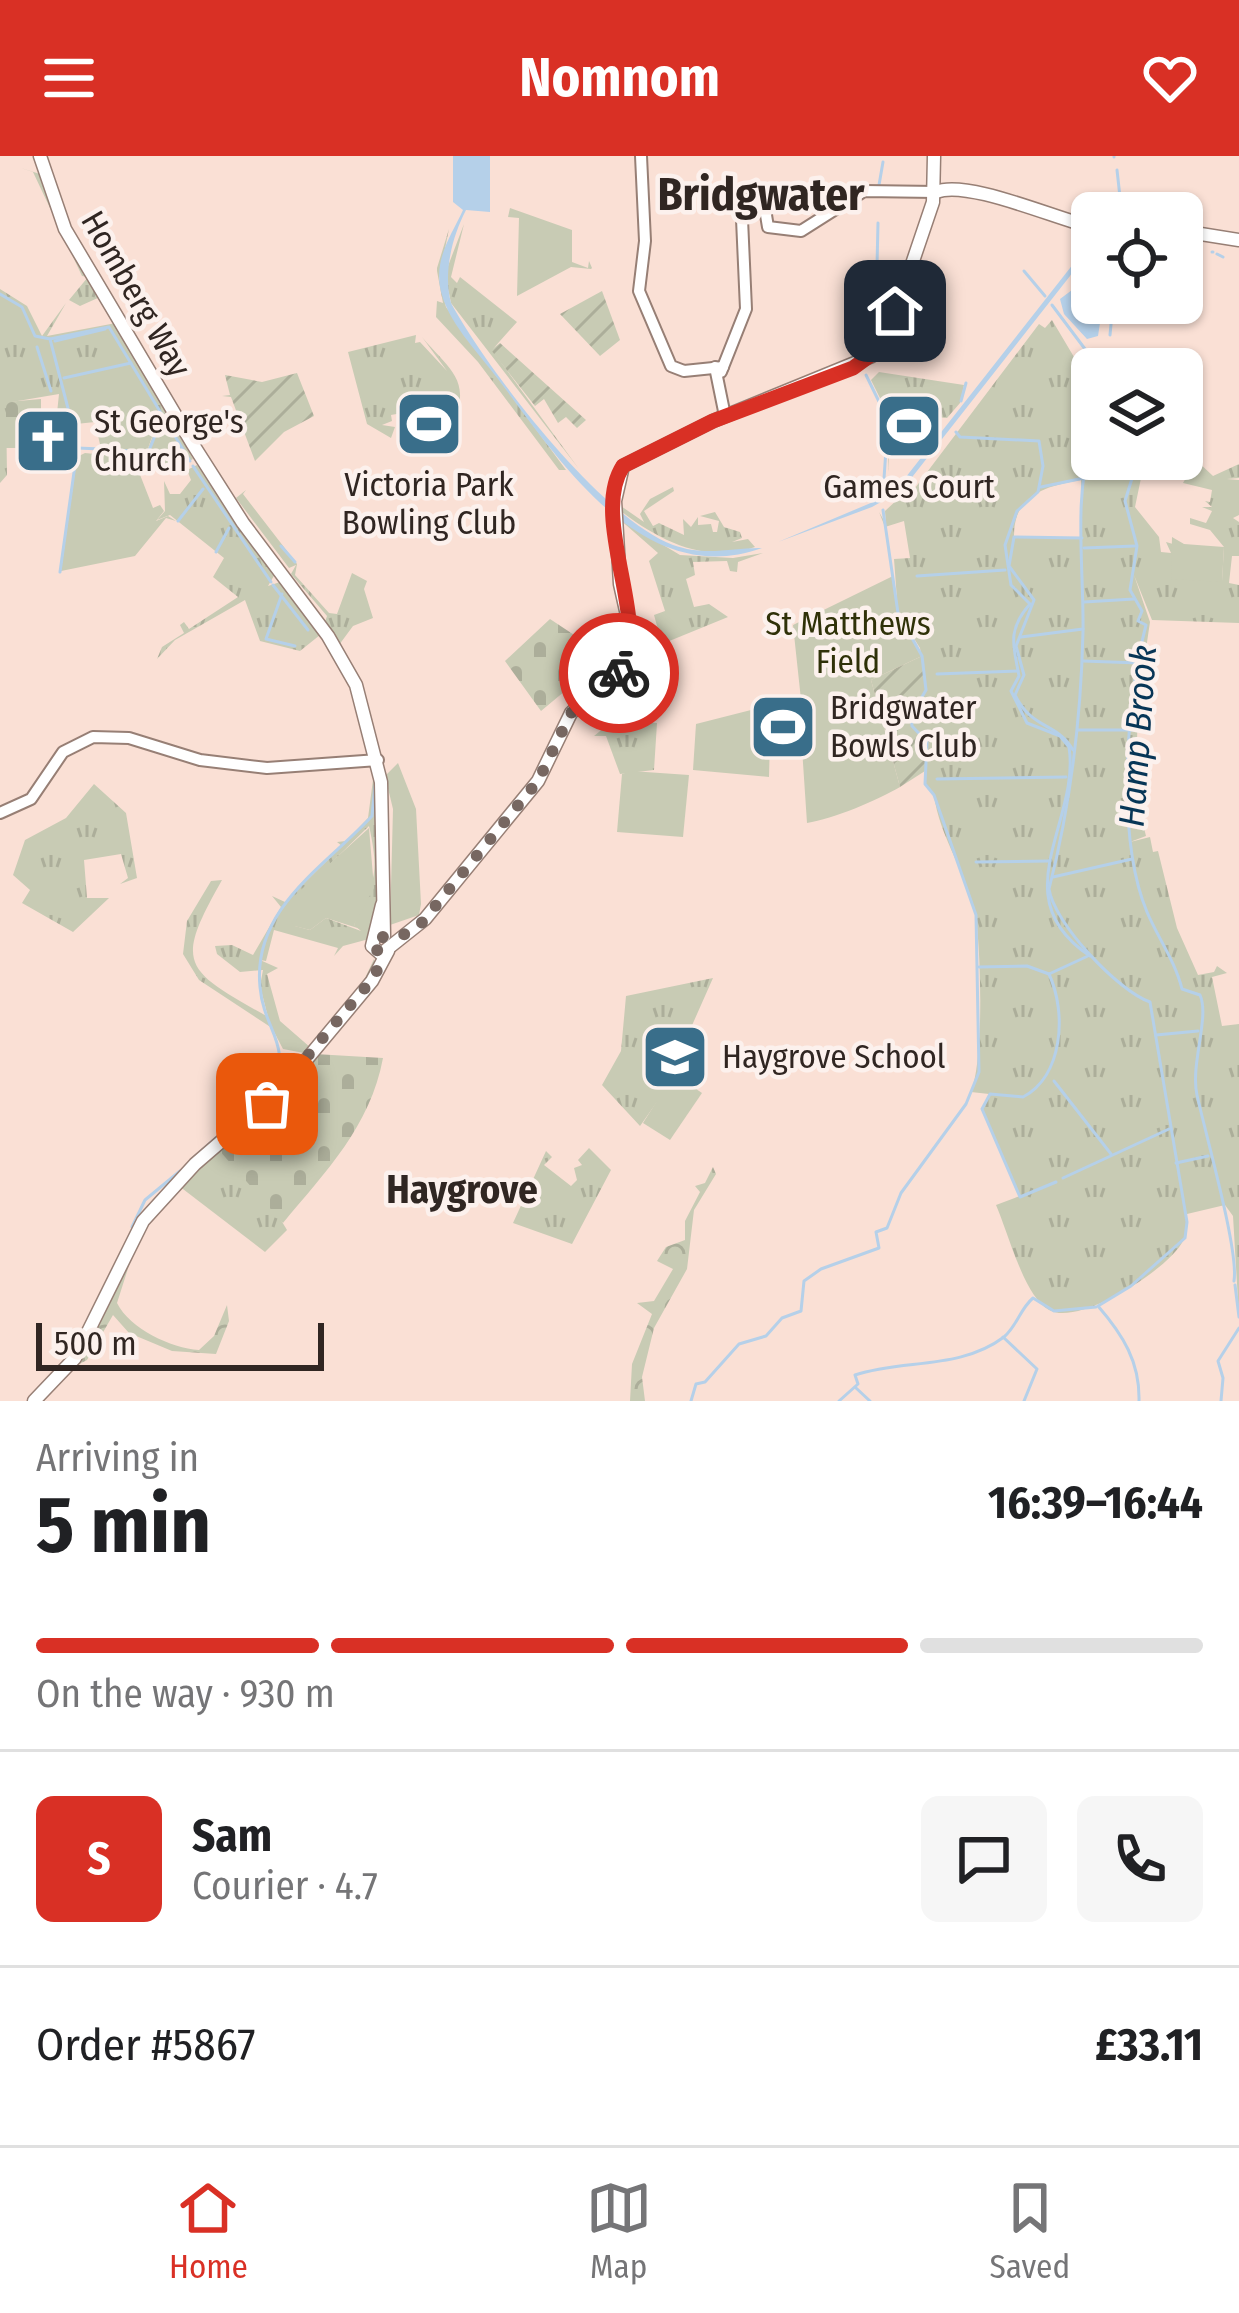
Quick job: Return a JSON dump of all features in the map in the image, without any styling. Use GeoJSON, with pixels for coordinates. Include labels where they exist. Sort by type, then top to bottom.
{"type":"FeatureCollection","features":[{"type":"Feature","properties":{"kind":"main road","name":"Homberg Way"},"geometry":{"type":"LineString","coordinates":[[40,156],[46,189],[65,229],[192,443],[343,660],[366,711],[378,760],[386,839],[384,943]]}},
{"type":"Feature","properties":{"kind":"main road"},"geometry":{"type":"LineString","coordinates":[[34,1401],[80,1350],[143,1221],[195,1164],[282,1089],[380,969],[384,943],[419,926],[538,781],[575,708],[621,671],[632,655],[616,520],[616,480],[631,461],[853,368],[879,349],[940,192],[936,156]]}},
{"type":"Feature","properties":{"kind":"main road"},"geometry":{"type":"LineString","coordinates":[[940,192],[996,200],[1071,220]]}},
{"type":"Feature","properties":{"kind":"main road"},"geometry":{"type":"LineString","coordinates":[[1203,234],[1239,240]]}},
{"type":"Feature","properties":{"kind":"street"},"geometry":{"type":"LineString","coordinates":[[641,156],[644,225],[639,292],[667,362],[678,371],[718,369]]}},
{"type":"Feature","properties":{"kind":"street"},"geometry":{"type":"LineString","coordinates":[[727,418],[718,369],[746,309],[742,205],[751,198],[761,200],[771,229],[801,231],[841,201],[881,190],[940,192]]}},
{"type":"Feature","properties":{"kind":"street"},"geometry":{"type":"LineString","coordinates":[[0,813],[36,795],[74,744],[121,737],[200,760],[280,769],[378,760]]}},
{"type":"Feature","properties":{"kind":"green space"},"geometry":{"type":"Polygon","coordinates":[[[21,168],[40,174],[68,241],[160,392],[193,459],[164,464],[146,454],[159,420],[76,424],[77,443],[73,441],[68,449],[68,425],[57,413],[59,394],[6,403],[7,475],[0,483],[0,289],[27,306],[42,336],[66,303],[47,336],[116,323],[100,297],[80,306],[69,300],[88,277],[82,276],[33,172],[21,168]]]}},
{"type":"Feature","properties":{"kind":"green space"},"geometry":{"type":"Polygon","coordinates":[[[510,208],[572,230],[572,262],[588,268],[589,261],[592,268],[591,269],[571,267],[517,296],[519,218],[508,217],[510,208]]]}},
{"type":"Feature","properties":{"kind":"green space"},"geometry":{"type":"Polygon","coordinates":[[[464,224],[451,277],[457,283],[460,277],[517,322],[492,350],[579,469],[451,303],[445,274],[464,224]]]}},
{"type":"Feature","properties":{"kind":"green space"},"geometry":{"type":"Polygon","coordinates":[[[449,229],[439,278],[446,307],[566,470],[559,470],[478,362],[436,317],[437,301],[443,303],[437,271],[449,229]]]}},
{"type":"Feature","properties":{"kind":"green space"},"geometry":{"type":"Polygon","coordinates":[[[602,291],[620,340],[600,356],[560,314],[602,291]]]}},
{"type":"Feature","properties":{"kind":"green space"},"geometry":{"type":"Polygon","coordinates":[[[1052,320],[1071,352],[1071,480],[1081,480],[1141,480],[1135,507],[1159,537],[1161,552],[1171,553],[1166,542],[1173,544],[1222,581],[1224,547],[1210,530],[1190,524],[1190,518],[1206,523],[1212,511],[1202,507],[1212,507],[1205,501],[1210,502],[1212,490],[1183,483],[1203,480],[1203,467],[1213,476],[1239,464],[1239,478],[1227,479],[1239,480],[1239,515],[1233,518],[1239,522],[1239,556],[1232,556],[1229,583],[1239,585],[1239,623],[1152,620],[1134,575],[1150,622],[1138,703],[1135,819],[1142,820],[1146,836],[1130,842],[1150,837],[1153,852],[1158,851],[1177,928],[1198,975],[1214,972],[1217,966],[1227,973],[1212,977],[1222,1026],[1239,1024],[1239,1317],[1233,1216],[1225,1205],[1187,1214],[1186,1235],[1174,1253],[1122,1292],[1063,1313],[1040,1303],[1025,1279],[996,1205],[1020,1196],[982,1109],[989,1094],[971,1092],[980,1032],[976,918],[934,795],[925,784],[925,736],[912,726],[913,707],[926,690],[920,648],[898,613],[894,559],[910,558],[904,521],[885,527],[879,512],[886,524],[885,511],[899,498],[906,500],[1039,324],[1045,328],[1052,320]],[[1081,480],[1034,495],[1015,522],[1014,537],[1082,537],[1081,480]]]}},
{"type":"Feature","properties":{"kind":"green space"},"geometry":{"type":"Polygon","coordinates":[[[416,335],[415,343],[420,342],[447,371],[422,337],[453,372],[460,400],[458,413],[458,397],[449,406],[450,443],[415,451],[418,441],[423,446],[445,442],[438,411],[416,415],[418,437],[413,411],[391,415],[392,421],[382,425],[395,427],[391,438],[367,424],[348,352],[416,335]]]}},
{"type":"Feature","properties":{"kind":"green space"},"geometry":{"type":"Polygon","coordinates":[[[500,343],[586,420],[577,428],[566,417],[558,423],[544,399],[535,406],[491,350],[500,343]]]}},
{"type":"Feature","properties":{"kind":"green space"},"geometry":{"type":"Polygon","coordinates":[[[124,367],[132,370],[160,415],[147,451],[101,449],[95,422],[77,421],[64,380],[124,367]]]}},
{"type":"Feature","properties":{"kind":"green space"},"geometry":{"type":"Polygon","coordinates":[[[879,372],[964,385],[960,403],[947,418],[896,413],[891,445],[897,448],[889,453],[888,472],[888,414],[871,380],[879,372]]]}},
{"type":"Feature","properties":{"kind":"green space"},"geometry":{"type":"Polygon","coordinates":[[[297,373],[314,416],[284,432],[255,461],[231,397],[222,396],[230,395],[225,375],[262,382],[297,373]]]}},
{"type":"Feature","properties":{"kind":"green space"},"geometry":{"type":"Polygon","coordinates":[[[41,399],[41,423],[68,425],[64,467],[32,459],[34,448],[6,448],[6,402],[41,399]]]}},
{"type":"Feature","properties":{"kind":"green space"},"geometry":{"type":"Polygon","coordinates":[[[85,453],[144,459],[137,467],[153,508],[160,505],[164,511],[156,521],[168,516],[176,521],[166,518],[135,556],[61,571],[77,457],[85,453]]]}},
{"type":"Feature","properties":{"kind":"green space"},"geometry":{"type":"Polygon","coordinates":[[[197,465],[275,574],[268,586],[280,582],[320,635],[300,651],[260,641],[245,600],[175,640],[157,659],[162,647],[184,633],[180,625],[184,622],[189,629],[238,597],[213,577],[224,558],[170,515],[157,520],[165,511],[164,481],[170,494],[180,494],[191,480],[187,470],[197,465]]]}},
{"type":"Feature","properties":{"kind":"green space"},"geometry":{"type":"Polygon","coordinates":[[[673,487],[674,491],[644,511],[653,526],[659,523],[684,535],[683,519],[691,527],[698,517],[698,525],[711,524],[717,532],[719,521],[700,516],[715,512],[724,527],[740,532],[742,538],[732,542],[748,539],[755,547],[736,552],[700,551],[665,539],[618,509],[618,504],[644,522],[640,514],[650,499],[673,487]]]}},
{"type":"Feature","properties":{"kind":"green space"},"geometry":{"type":"Polygon","coordinates":[[[246,490],[243,494],[297,564],[295,575],[329,613],[337,614],[352,573],[367,581],[364,589],[373,618],[353,626],[339,645],[325,622],[327,616],[291,574],[296,565],[289,568],[236,498],[246,490]]]}},
{"type":"Feature","properties":{"kind":"green space"},"geometry":{"type":"Polygon","coordinates":[[[618,518],[680,555],[733,558],[763,553],[738,562],[737,572],[730,571],[727,561],[693,562],[695,575],[686,579],[694,607],[709,604],[728,617],[662,644],[654,615],[665,611],[649,561],[658,553],[618,518]]]}},
{"type":"Feature","properties":{"kind":"green space"},"geometry":{"type":"Polygon","coordinates":[[[1172,537],[1184,544],[1224,547],[1222,582],[1171,579],[1172,537]]]}},
{"type":"Feature","properties":{"kind":"green space","name":"St Matthews Field"},"geometry":{"type":"Polygon","coordinates":[[[893,576],[898,613],[922,656],[871,680],[900,787],[807,823],[802,748],[807,747],[809,716],[802,709],[793,625],[893,576]]]}},
{"type":"Feature","properties":{"kind":"green space"},"geometry":{"type":"Polygon","coordinates":[[[550,619],[621,666],[607,677],[595,666],[541,711],[505,661],[550,619]]]}},
{"type":"Feature","properties":{"kind":"green space"},"geometry":{"type":"Polygon","coordinates":[[[922,656],[926,690],[912,711],[913,728],[925,736],[925,771],[900,787],[871,680],[922,656]]]}},
{"type":"Feature","properties":{"kind":"green space"},"geometry":{"type":"Polygon","coordinates":[[[630,687],[639,701],[632,707],[642,722],[657,723],[654,770],[620,774],[606,736],[594,736],[637,701],[630,687]]]}},
{"type":"Feature","properties":{"kind":"green space"},"geometry":{"type":"Polygon","coordinates":[[[751,710],[766,721],[770,715],[796,716],[795,739],[770,739],[769,777],[693,770],[696,724],[751,710]]]}},
{"type":"Feature","properties":{"kind":"green space"},"geometry":{"type":"Polygon","coordinates":[[[398,763],[416,809],[421,904],[419,915],[390,925],[393,809],[385,776],[398,763]]]}},
{"type":"Feature","properties":{"kind":"green space"},"geometry":{"type":"Polygon","coordinates":[[[374,772],[383,870],[369,939],[343,946],[334,956],[338,948],[274,930],[266,961],[260,960],[278,968],[267,974],[280,1021],[311,1048],[357,995],[374,959],[373,970],[360,996],[309,1054],[283,1049],[272,1028],[199,980],[183,954],[187,921],[211,881],[222,880],[197,931],[195,962],[218,987],[268,1017],[260,986],[263,970],[240,972],[217,954],[215,946],[232,945],[253,955],[281,907],[272,896],[285,902],[342,846],[337,842],[346,841],[368,818],[374,772]],[[369,826],[285,908],[295,926],[310,930],[326,918],[361,931],[354,925],[373,879],[369,826]]]}},
{"type":"Feature","properties":{"kind":"green space"},"geometry":{"type":"Polygon","coordinates":[[[622,774],[689,775],[683,837],[617,832],[622,774]]]}},
{"type":"Feature","properties":{"kind":"green space"},"geometry":{"type":"Polygon","coordinates":[[[94,784],[126,813],[137,878],[120,884],[128,878],[121,854],[84,860],[87,898],[109,898],[73,932],[22,903],[30,890],[13,875],[25,840],[66,818],[94,784]]]}},
{"type":"Feature","properties":{"kind":"green space"},"geometry":{"type":"Polygon","coordinates":[[[369,828],[374,888],[354,925],[370,932],[326,918],[310,930],[294,926],[283,906],[369,828]]]}},
{"type":"Feature","properties":{"kind":"green space"},"geometry":{"type":"Polygon","coordinates":[[[713,978],[678,1057],[676,1075],[640,1126],[602,1085],[621,1051],[626,996],[713,978]]]}},
{"type":"Feature","properties":{"kind":"green space"},"geometry":{"type":"Polygon","coordinates":[[[315,1054],[383,1058],[357,1127],[283,1223],[218,1149],[315,1054]]]}},
{"type":"Feature","properties":{"kind":"green space"},"geometry":{"type":"Polygon","coordinates":[[[674,1074],[702,1093],[670,1140],[643,1123],[674,1074]]]}},
{"type":"Feature","properties":{"kind":"green space"},"geometry":{"type":"Polygon","coordinates":[[[589,1148],[611,1170],[572,1244],[513,1223],[546,1151],[552,1157],[544,1165],[571,1186],[577,1180],[574,1168],[582,1165],[578,1160],[589,1148]]]}},
{"type":"Feature","properties":{"kind":"green space"},"geometry":{"type":"Polygon","coordinates":[[[218,1149],[270,1202],[287,1230],[265,1252],[179,1186],[218,1149]]]}},
{"type":"Feature","properties":{"kind":"green space"},"geometry":{"type":"Polygon","coordinates":[[[713,1167],[716,1174],[694,1210],[687,1269],[654,1328],[642,1377],[645,1401],[630,1401],[632,1364],[652,1314],[637,1303],[654,1301],[673,1269],[657,1261],[666,1247],[685,1240],[685,1221],[700,1192],[695,1186],[705,1183],[713,1167]]]}},
{"type":"Feature","properties":{"kind":"green space"},"geometry":{"type":"Polygon","coordinates":[[[132,1256],[117,1303],[123,1312],[152,1336],[199,1350],[214,1336],[227,1305],[229,1321],[216,1354],[172,1351],[129,1333],[113,1315],[87,1360],[72,1368],[132,1256]]]}},
{"type":"Feature","properties":{"kind":"water"},"geometry":{"type":"Polygon","coordinates":[[[453,156],[490,156],[490,212],[466,210],[461,221],[449,268],[451,303],[519,402],[581,474],[644,530],[673,545],[697,550],[762,548],[719,556],[679,551],[642,535],[608,510],[548,446],[464,336],[443,300],[440,266],[463,210],[453,202],[453,156]]]}},
{"type":"Feature","properties":{"kind":"water"},"geometry":{"type":"Polygon","coordinates":[[[1071,267],[1070,276],[902,490],[872,507],[778,542],[885,497],[902,482],[1071,267]]]}},
{"type":"Feature","properties":{"kind":"water"},"geometry":{"type":"Polygon","coordinates":[[[1071,291],[1071,322],[1064,314],[1060,299],[1071,291]]]}},
{"type":"Feature","properties":{"kind":"water"},"geometry":{"type":"Polygon","coordinates":[[[1073,324],[1100,324],[1098,336],[1087,339],[1073,324]]]}},
{"type":"Feature","properties":{"kind":"waterway"},"geometry":{"type":"LineString","coordinates":[[879,185],[883,162]]}},
{"type":"Feature","properties":{"kind":"waterway","name":"Hamp Brook"},"geometry":{"type":"LineString","coordinates":[[1117,170],[1119,192]]}},
{"type":"Feature","properties":{"kind":"waterway"},"geometry":{"type":"LineString","coordinates":[[869,320],[876,309],[878,223]]}},
{"type":"Feature","properties":{"kind":"waterway"},"geometry":{"type":"LineString","coordinates":[[1217,254],[1223,257]]}},
{"type":"Feature","properties":{"kind":"waterway"},"geometry":{"type":"LineString","coordinates":[[1024,271],[1045,296]]}},
{"type":"Feature","properties":{"kind":"waterway"},"geometry":{"type":"LineString","coordinates":[[0,294],[22,307],[35,336],[50,339],[77,443]]}},
{"type":"Feature","properties":{"kind":"waterway"},"geometry":{"type":"LineString","coordinates":[[1052,305],[1084,348]]}},
{"type":"Feature","properties":{"kind":"waterway","name":"Hamp Brook"},"geometry":{"type":"LineString","coordinates":[[1110,335],[1111,324]]}},
{"type":"Feature","properties":{"kind":"waterway"},"geometry":{"type":"LineString","coordinates":[[50,339],[109,327],[190,461]]}},
{"type":"Feature","properties":{"kind":"waterway"},"geometry":{"type":"LineString","coordinates":[[55,341],[105,329]]}},
{"type":"Feature","properties":{"kind":"waterway"},"geometry":{"type":"LineString","coordinates":[[863,356],[865,333]]}},
{"type":"Feature","properties":{"kind":"waterway"},"geometry":{"type":"LineString","coordinates":[[37,347],[51,391]]}},
{"type":"Feature","properties":{"kind":"waterway"},"geometry":{"type":"LineString","coordinates":[[64,378],[131,363]]}},
{"type":"Feature","properties":{"kind":"waterway"},"geometry":{"type":"LineString","coordinates":[[866,375],[888,420],[883,493]]}},
{"type":"Feature","properties":{"kind":"waterway"},"geometry":{"type":"LineString","coordinates":[[961,401],[966,383]]}},
{"type":"Feature","properties":{"kind":"waterway"},"geometry":{"type":"LineString","coordinates":[[148,453],[163,416]]}},
{"type":"Feature","properties":{"kind":"waterway"},"geometry":{"type":"LineString","coordinates":[[956,432],[960,437],[1039,441],[1043,466],[1038,492],[1017,511],[1005,545],[1011,585],[1030,604],[1015,631],[1019,676],[1011,691],[1027,723],[1060,736],[1069,747],[1070,775],[1047,883],[1051,909],[1064,933],[1090,956]]}},
{"type":"Feature","properties":{"kind":"waterway"},"geometry":{"type":"LineString","coordinates":[[77,448],[101,449]]}},
{"type":"Feature","properties":{"kind":"waterway"},"geometry":{"type":"LineString","coordinates":[[103,449],[144,452]]}},
{"type":"Feature","properties":{"kind":"waterway"},"geometry":{"type":"LineString","coordinates":[[153,453],[187,456]]}},
{"type":"Feature","properties":{"kind":"waterway"},"geometry":{"type":"LineString","coordinates":[[60,572],[76,458]]}},
{"type":"Feature","properties":{"kind":"waterway"},"geometry":{"type":"LineString","coordinates":[[193,466],[271,582]]}},
{"type":"Feature","properties":{"kind":"waterway"},"geometry":{"type":"LineString","coordinates":[[1041,487],[1075,480]]}},
{"type":"Feature","properties":{"kind":"waterway"},"geometry":{"type":"LineString","coordinates":[[1084,480],[1077,729],[1049,889],[1062,919],[1089,954],[1121,984],[1150,1002],[1187,1222],[1185,1238],[1131,1286],[1098,1306],[1128,1350],[1137,1374],[1139,1401]]}},
{"type":"Feature","properties":{"kind":"waterway","name":"Hamp Brook"},"geometry":{"type":"LineString","coordinates":[[1132,480],[1125,501],[1137,546],[1130,590],[1142,611],[1138,621],[1146,625],[1129,730],[1131,847],[1147,912],[1182,989],[1200,995],[1203,1016],[1197,1095],[1227,1220],[1234,1281]]}},
{"type":"Feature","properties":{"kind":"waterway"},"geometry":{"type":"LineString","coordinates":[[178,521],[203,489]]}},
{"type":"Feature","properties":{"kind":"waterway"},"geometry":{"type":"LineString","coordinates":[[691,1401],[696,1384],[705,1382],[739,1344],[766,1336],[782,1318],[801,1311],[804,1281],[821,1269],[879,1248],[876,1232],[887,1228],[901,1193],[966,1104],[979,1072],[976,915],[934,795],[925,784],[927,742],[912,726],[911,716],[926,690],[922,656],[898,613],[883,510]]}},
{"type":"Feature","properties":{"kind":"waterway"},"geometry":{"type":"LineString","coordinates":[[216,552],[229,528]]}},
{"type":"Feature","properties":{"kind":"waterway"},"geometry":{"type":"LineString","coordinates":[[1073,750],[1029,714],[1015,695],[1024,675],[1016,646],[1034,600],[1009,566],[1014,537],[1082,538]]}},
{"type":"Feature","properties":{"kind":"waterway"},"geometry":{"type":"LineString","coordinates":[[281,546],[295,562]]}},
{"type":"Feature","properties":{"kind":"waterway"},"geometry":{"type":"LineString","coordinates":[[1084,548],[1135,546]]}},
{"type":"Feature","properties":{"kind":"waterway"},"geometry":{"type":"LineString","coordinates":[[917,576],[1005,570]]}},
{"type":"Feature","properties":{"kind":"waterway"},"geometry":{"type":"LineString","coordinates":[[273,585],[308,630]]}},
{"type":"Feature","properties":{"kind":"waterway"},"geometry":{"type":"LineString","coordinates":[[282,594],[266,639],[295,646]]}},
{"type":"Feature","properties":{"kind":"waterway"},"geometry":{"type":"LineString","coordinates":[[1084,602],[1134,599]]}},
{"type":"Feature","properties":{"kind":"waterway"},"geometry":{"type":"LineString","coordinates":[[1021,637],[1083,629]]}},
{"type":"Feature","properties":{"kind":"waterway"},"geometry":{"type":"LineString","coordinates":[[1083,661],[1139,663]]}},
{"type":"Feature","properties":{"kind":"waterway"},"geometry":{"type":"LineString","coordinates":[[937,674],[1018,671]]}},
{"type":"Feature","properties":{"kind":"waterway"},"geometry":{"type":"LineString","coordinates":[[1078,730],[1133,730]]}},
{"type":"Feature","properties":{"kind":"waterway"},"geometry":{"type":"LineString","coordinates":[[937,779],[1066,777]]}},
{"type":"Feature","properties":{"kind":"waterway"},"geometry":{"type":"LineString","coordinates":[[272,1090],[280,1060],[260,987],[268,934],[296,891],[372,816],[375,786]]}},
{"type":"Feature","properties":{"kind":"waterway"},"geometry":{"type":"LineString","coordinates":[[1053,877],[1132,859]]}},
{"type":"Feature","properties":{"kind":"waterway"},"geometry":{"type":"LineString","coordinates":[[976,862],[1050,861]]}},
{"type":"Feature","properties":{"kind":"waterway"},"geometry":{"type":"LineString","coordinates":[[979,967],[1027,966],[1049,974],[1088,956]]}},
{"type":"Feature","properties":{"kind":"waterway"},"geometry":{"type":"LineString","coordinates":[[1049,974],[1058,1007],[1054,1059],[1036,1087],[1023,1097],[990,1094],[982,1109],[1020,1197],[1056,1182]]}},
{"type":"Feature","properties":{"kind":"waterway"},"geometry":{"type":"LineString","coordinates":[[1156,1035],[1198,1031]]}},
{"type":"Feature","properties":{"kind":"waterway"},"geometry":{"type":"LineString","coordinates":[[1054,1081],[1111,1154]]}},
{"type":"Feature","properties":{"kind":"waterway"},"geometry":{"type":"LineString","coordinates":[[1063,1178],[1169,1129]]}},
{"type":"Feature","properties":{"kind":"waterway"},"geometry":{"type":"LineString","coordinates":[[191,1160],[224,1131]]}},
{"type":"Feature","properties":{"kind":"waterway"},"geometry":{"type":"LineString","coordinates":[[1176,1163],[1208,1156]]}},
{"type":"Feature","properties":{"kind":"waterway"},"geometry":{"type":"LineString","coordinates":[[132,1227],[145,1200],[180,1171]]}},
{"type":"Feature","properties":{"kind":"waterway","name":"Hamp Brook"},"geometry":{"type":"LineString","coordinates":[[1235,1285],[1239,1317]]}},
{"type":"Feature","properties":{"kind":"waterway"},"geometry":{"type":"LineString","coordinates":[[839,1401],[858,1384],[855,1375],[969,1355],[987,1347],[1008,1333],[1033,1298],[1054,1311],[1096,1307]]}},
{"type":"Feature","properties":{"kind":"waterway","name":"Hamp Brook"},"geometry":{"type":"LineString","coordinates":[[1221,1401],[1223,1378],[1218,1361],[1239,1328]]}},
{"type":"Feature","properties":{"kind":"waterway"},"geometry":{"type":"LineString","coordinates":[[1003,1337],[1037,1369],[1024,1401]]}},
{"type":"Feature","properties":{"kind":"waterway"},"geometry":{"type":"LineString","coordinates":[[856,1388],[870,1401]]}},
{"type":"Feature","properties":{"kind":"way so far"},"geometry":{"type":"LineString","coordinates":[[267,1104],[380,969],[374,938],[403,935],[419,926],[538,781],[571,713],[619,673]]}},
{"type":"Feature","properties":{"kind":"place","name":"Victoria Park Bowling Club"},"geometry":{"type":"Point","coordinates":[429,424]}},
{"type":"Feature","properties":{"kind":"place","name":"Games Court"},"geometry":{"type":"Point","coordinates":[909,426]}},
{"type":"Feature","properties":{"kind":"place","name":"St George's Church"},"geometry":{"type":"Point","coordinates":[48,441]}},
{"type":"Feature","properties":{"kind":"place","name":"Bridgwater Bowls Club"},"geometry":{"type":"Point","coordinates":[783,727]}},
{"type":"Feature","properties":{"kind":"place","name":"Haygrove School"},"geometry":{"type":"Point","coordinates":[675,1057]}},
{"type":"Feature","properties":{"kind":"district","name":"Bridgwater"},"geometry":{"type":"Point","coordinates":[761,195]}},
{"type":"Feature","properties":{"kind":"district","name":"Haygrove"},"geometry":{"type":"Point","coordinates":[462,1190]}},
{"type":"Feature","properties":{"kind":"route"},"geometry":{"type":"LineString","coordinates":[[619,673],[633,645],[618,568],[615,489],[623,466],[713,421],[866,361],[879,349],[895,311]]}}]}
